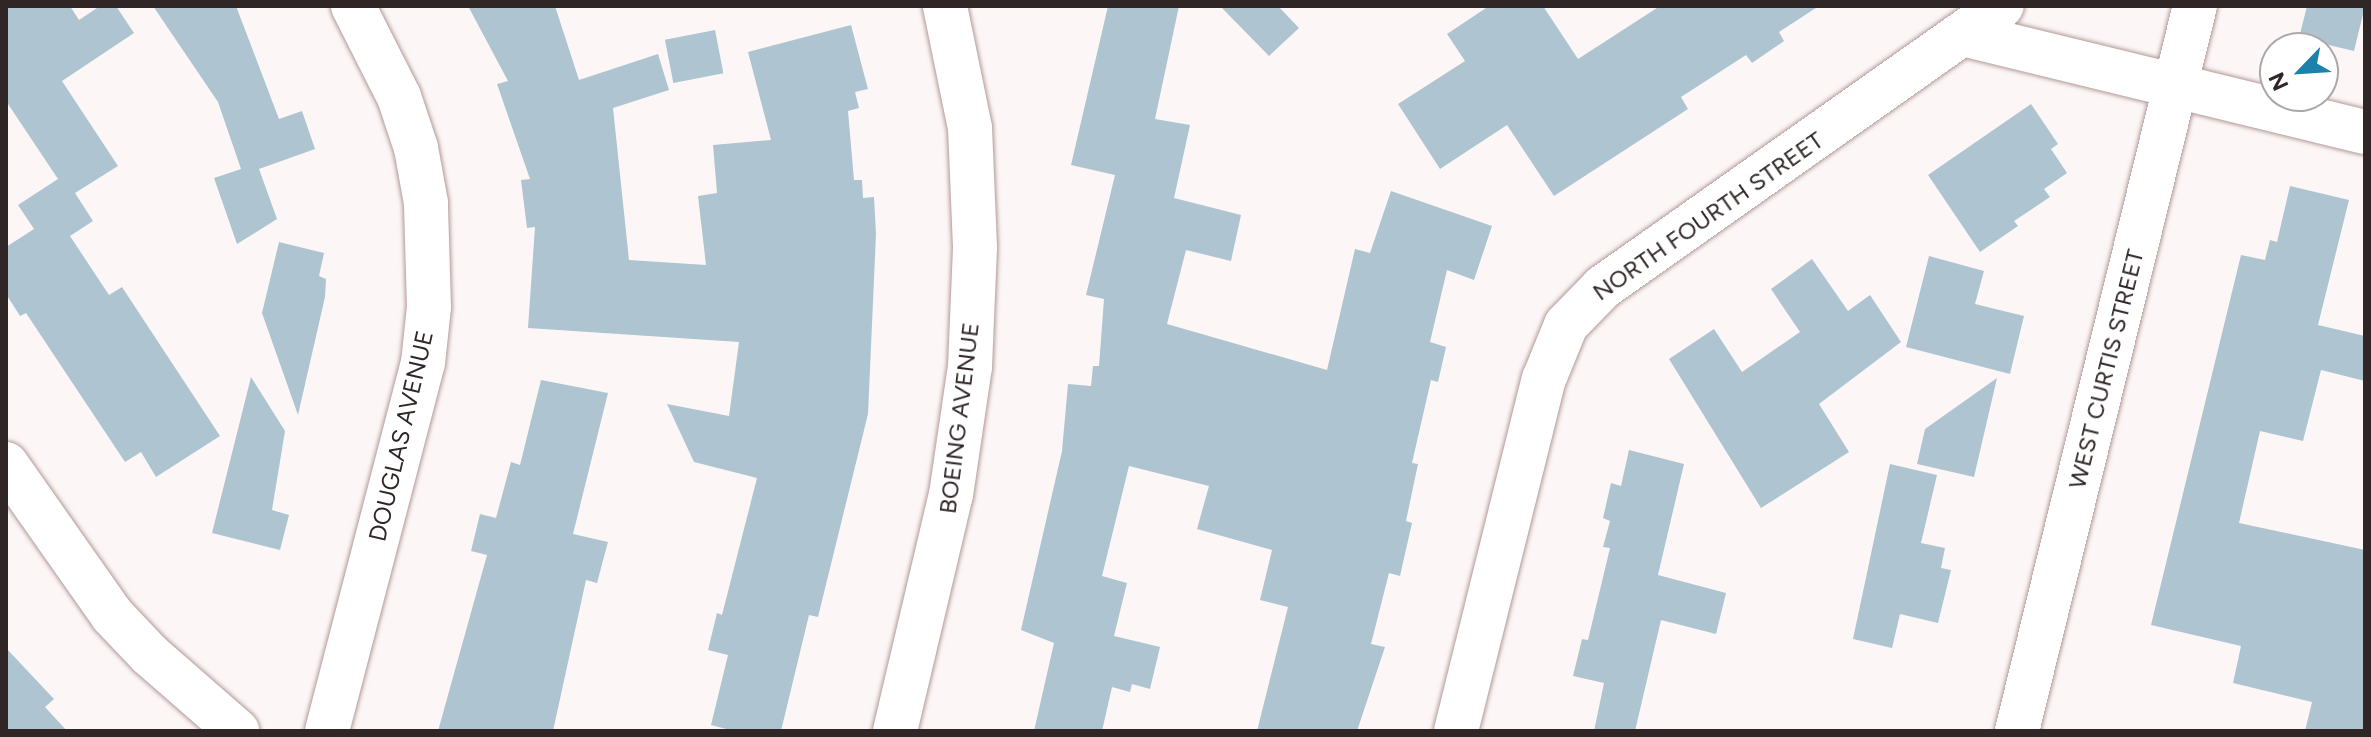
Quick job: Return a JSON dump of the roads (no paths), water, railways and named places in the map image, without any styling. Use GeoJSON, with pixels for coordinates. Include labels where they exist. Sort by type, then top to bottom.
{"type":"FeatureCollection","features":[{"type":"Feature","properties":{"kind":"street","name":"DOUGLAS AVENUE"},"geometry":{"type":"LineString","coordinates":[[327,731],[423,363],[429,307],[426,203],[416,148],[393,84],[353,6]]}},
{"type":"Feature","properties":{"kind":"street","name":"BOEING AVENUE"},"geometry":{"type":"LineString","coordinates":[[895,731],[951,495],[970,367],[975,247],[970,128],[945,6]]}},
{"type":"Feature","properties":{"kind":"street","name":"NORTH FOURTH STREET"},"geometry":{"type":"LineString","coordinates":[[1456,731],[1544,379],[1566,325],[1603,287],[1967,35],[2002,6]]}},
{"type":"Feature","properties":{"kind":"street","name":"WEST CURTIS STREET"},"geometry":{"type":"LineString","coordinates":[[2017,731],[2195,6]]}},
{"type":"Feature","properties":{"kind":"street"},"geometry":{"type":"LineString","coordinates":[[1967,35],[2365,132]]}},
{"type":"Feature","properties":{"kind":"street"},"geometry":{"type":"LineString","coordinates":[[6,464],[112,615],[150,655],[237,731]]}}]}
